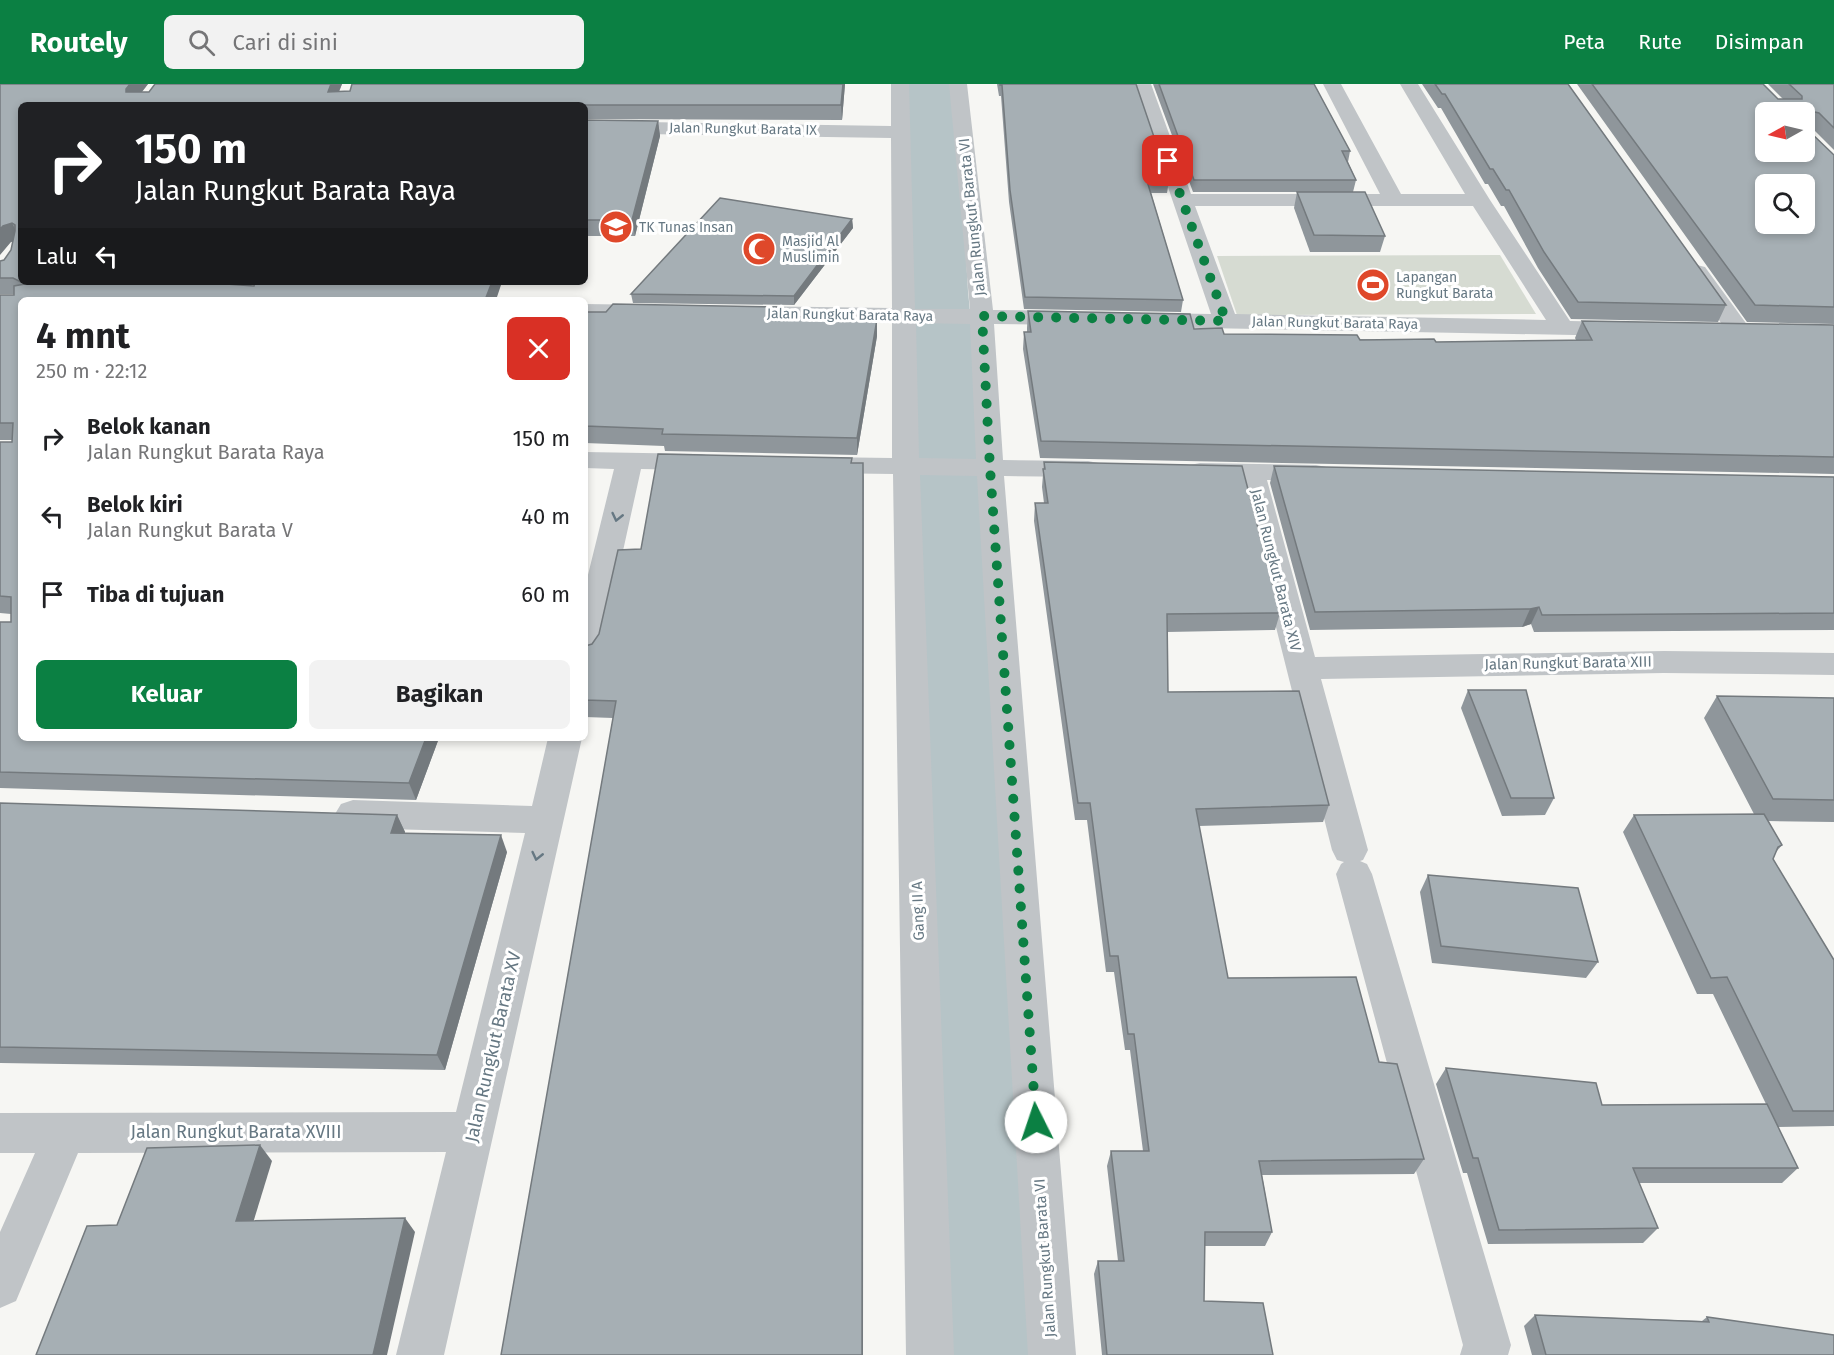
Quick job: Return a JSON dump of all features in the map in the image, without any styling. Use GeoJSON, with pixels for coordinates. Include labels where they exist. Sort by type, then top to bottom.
{"type":"FeatureCollection","features":[{"type":"Feature","properties":{"kind":"street"},"geometry":{"type":"LineString","coordinates":[[900,84],[914,466]]}},
{"type":"Feature","properties":{"kind":"street","name":"Jalan Rungkut Barata VI"},"geometry":{"type":"LineString","coordinates":[[958,84],[983,468],[1052,1355]]}},
{"type":"Feature","properties":{"kind":"street"},"geometry":{"type":"LineString","coordinates":[[1142,84],[1226,321]]}},
{"type":"Feature","properties":{"kind":"street"},"geometry":{"type":"LineString","coordinates":[[1332,84],[1394,200]]}},
{"type":"Feature","properties":{"kind":"street"},"geometry":{"type":"LineString","coordinates":[[1409,84],[1479,200],[1563,328]]}},
{"type":"Feature","properties":{"kind":"street","name":"Jalan Rungkut Barata IX"},"geometry":{"type":"LineString","coordinates":[[588,126],[901,132]]}},
{"type":"Feature","properties":{"kind":"street"},"geometry":{"type":"LineString","coordinates":[[1182,200],[1479,200]]}},
{"type":"Feature","properties":{"kind":"street"},"geometry":{"type":"LineString","coordinates":[[1687,259],[1727,331],[1762,332]]}},
{"type":"Feature","properties":{"kind":"street"},"geometry":{"type":"LineString","coordinates":[[588,311],[680,312]]}},
{"type":"Feature","properties":{"kind":"street","name":"Jalan Rungkut Barata Raya"},"geometry":{"type":"LineString","coordinates":[[715,313],[1645,330]]}},
{"type":"Feature","properties":{"kind":"street"},"geometry":{"type":"LineString","coordinates":[[588,460],[725,463]]}},
{"type":"Feature","properties":{"kind":"street"},"geometry":{"type":"LineString","coordinates":[[588,636],[630,460]]}},
{"type":"Feature","properties":{"kind":"street"},"geometry":{"type":"LineString","coordinates":[[796,465],[1114,470]]}},
{"type":"Feature","properties":{"kind":"street","name":"Gang II A"},"geometry":{"type":"LineString","coordinates":[[914,466],[930,1355]]}},
{"type":"Feature","properties":{"kind":"street"},"geometry":{"type":"LineString","coordinates":[[1171,471],[1347,474]]}},
{"type":"Feature","properties":{"kind":"street","name":"Jalan Rungkut Barata XIV"},"geometry":{"type":"LineString","coordinates":[[1251,472],[1352,862],[1487,1346],[1484,1355]]}},
{"type":"Feature","properties":{"kind":"street","name":"Jalan Rungkut Barata XIII"},"geometry":{"type":"LineString","coordinates":[[1301,668],[1664,662],[1834,664]]}},
{"type":"Feature","properties":{"kind":"street","name":"Jalan Rungkut Barata XV"},"geometry":{"type":"LineString","coordinates":[[420,1355],[564,741]]}},
{"type":"Feature","properties":{"kind":"street"},"geometry":{"type":"LineString","coordinates":[[320,813],[546,820]]}},
{"type":"Feature","properties":{"kind":"street"},"geometry":{"type":"LineString","coordinates":[[0,1286],[66,1132]]}},
{"type":"Feature","properties":{"kind":"street","name":"Jalan Rungkut Barata XVIII"},"geometry":{"type":"LineString","coordinates":[[0,1133],[473,1132]]}},
{"type":"Feature","properties":{"kind":"shaded area","name":"Lapangan Rungkut Barata"},"geometry":{"type":"Polygon","coordinates":[[[1500,255],[1536,314],[1237,315],[1217,256],[1500,255]]]}},
{"type":"Feature","properties":{"kind":"building"},"geometry":{"type":"Polygon","coordinates":[[[0,84],[130,84],[126,92],[149,92],[155,84],[331,84],[328,92],[350,91],[352,84],[843,84],[841,105],[588,105],[588,102],[18,102],[18,280],[0,278],[0,261],[4,260],[11,250],[15,225],[12,223],[0,229],[0,84]]]}},
{"type":"Feature","properties":{"kind":"building"},"geometry":{"type":"Polygon","coordinates":[[[1000,84],[1136,84],[1169,181],[1147,181],[1183,300],[1025,297],[1010,190],[1002,85],[1000,84]]]}},
{"type":"Feature","properties":{"kind":"building"},"geometry":{"type":"Polygon","coordinates":[[[1159,84],[1314,84],[1350,151],[1342,151],[1356,180],[1194,180],[1159,84]]]}},
{"type":"Feature","properties":{"kind":"building"},"geometry":{"type":"Polygon","coordinates":[[[1435,84],[1568,84],[1726,305],[1578,302],[1544,252],[1509,190],[1506,190],[1493,169],[1490,169],[1445,94],[1442,94],[1435,84]]]}},
{"type":"Feature","properties":{"kind":"building"},"geometry":{"type":"Polygon","coordinates":[[[1592,84],[1763,84],[1778,99],[1802,99],[1802,96],[1789,84],[1834,84],[1834,128],[1819,113],[1815,112],[1815,102],[1755,102],[1755,162],[1815,162],[1815,137],[1834,155],[1834,307],[1755,305],[1592,84]]]}},
{"type":"Feature","properties":{"kind":"building"},"geometry":{"type":"Polygon","coordinates":[[[588,120],[658,121],[632,220],[588,220],[588,120]]]}},
{"type":"Feature","properties":{"kind":"building"},"geometry":{"type":"Polygon","coordinates":[[[1297,192],[1365,192],[1385,236],[1314,235],[1297,192]]]}},
{"type":"Feature","properties":{"kind":"building","name":"Masjid Al Muslimin"},"geometry":{"type":"Polygon","coordinates":[[[720,198],[852,219],[794,296],[631,294],[720,198]]]}},
{"type":"Feature","properties":{"kind":"building"},"geometry":{"type":"Polygon","coordinates":[[[491,285],[486,297],[18,297],[18,741],[425,741],[409,783],[0,772],[0,622],[11,622],[11,597],[0,596],[0,442],[12,442],[13,423],[0,423],[0,295],[14,295],[14,286],[491,285]]]}},
{"type":"Feature","properties":{"kind":"building"},"geometry":{"type":"Polygon","coordinates":[[[613,304],[779,307],[772,316],[877,319],[857,438],[662,434],[663,429],[588,426],[588,312],[606,312],[613,304]]]}},
{"type":"Feature","properties":{"kind":"building"},"geometry":{"type":"Polygon","coordinates":[[[1028,311],[1190,314],[1194,329],[1222,328],[1224,334],[1357,335],[1360,340],[1434,339],[1436,342],[1592,340],[1582,321],[1834,325],[1834,457],[1041,441],[1024,332],[1031,332],[1028,311]]]}},
{"type":"Feature","properties":{"kind":"building"},"geometry":{"type":"Polygon","coordinates":[[[658,454],[852,458],[851,463],[863,463],[862,1355],[501,1355],[616,701],[588,700],[588,645],[592,644],[599,634],[618,550],[641,549],[658,454]]]}},
{"type":"Feature","properties":{"kind":"building"},"geometry":{"type":"Polygon","coordinates":[[[1044,462],[1242,466],[1280,613],[1167,614],[1168,692],[1299,691],[1329,805],[1196,809],[1228,978],[1356,977],[1379,1062],[1397,1064],[1424,1159],[1259,1161],[1272,1232],[1205,1232],[1204,1301],[1263,1303],[1273,1355],[1107,1355],[1098,1261],[1124,1261],[1111,1151],[1149,1151],[1134,1034],[1128,1034],[1118,956],[1110,956],[1090,803],[1078,803],[1035,503],[1048,503],[1044,462]]]}},
{"type":"Feature","properties":{"kind":"building"},"geometry":{"type":"Polygon","coordinates":[[[1274,466],[1834,477],[1834,613],[1542,615],[1539,607],[1315,612],[1274,466]]]}},
{"type":"Feature","properties":{"kind":"building"},"geometry":{"type":"Polygon","coordinates":[[[1468,690],[1526,690],[1554,798],[1511,798],[1468,690]]]}},
{"type":"Feature","properties":{"kind":"building"},"geometry":{"type":"Polygon","coordinates":[[[1717,696],[1834,698],[1834,800],[1773,799],[1717,696]]]}},
{"type":"Feature","properties":{"kind":"building"},"geometry":{"type":"Polygon","coordinates":[[[0,803],[397,815],[391,833],[501,835],[437,1055],[0,1047],[0,803]]]}},
{"type":"Feature","properties":{"kind":"building"},"geometry":{"type":"Polygon","coordinates":[[[1764,814],[1782,845],[1778,847],[1773,859],[1834,960],[1834,1111],[1793,1111],[1727,977],[1711,978],[1634,815],[1764,814]]]}},
{"type":"Feature","properties":{"kind":"building"},"geometry":{"type":"Polygon","coordinates":[[[1428,875],[1578,888],[1598,962],[1441,946],[1428,875]]]}},
{"type":"Feature","properties":{"kind":"building"},"geometry":{"type":"Polygon","coordinates":[[[1446,1068],[1596,1083],[1602,1105],[1767,1104],[1798,1168],[1633,1168],[1658,1228],[1499,1230],[1478,1158],[1473,1158],[1446,1068]]]}},
{"type":"Feature","properties":{"kind":"building"},"geometry":{"type":"Polygon","coordinates":[[[260,1145],[236,1221],[405,1218],[373,1355],[36,1355],[87,1226],[117,1225],[147,1148],[260,1145]]]}},
{"type":"Feature","properties":{"kind":"building"},"geometry":{"type":"Polygon","coordinates":[[[1535,1315],[1709,1322],[1707,1317],[1834,1335],[1834,1355],[1546,1355],[1535,1315]]]}},
{"type":"Feature","properties":{"kind":"waterway"},"geometry":{"type":"LineString","coordinates":[[929,84],[934,291],[954,620],[975,1355]]}},
{"type":"Feature","properties":{"kind":"place","name":"TK Tunas Insan"},"geometry":{"type":"Point","coordinates":[616,227]}},
{"type":"Feature","properties":{"kind":"place","name":"Masjid Al Muslimin"},"geometry":{"type":"Point","coordinates":[759,249]}},
{"type":"Feature","properties":{"kind":"place","name":"Lapangan Rungkut Barata"},"geometry":{"type":"Point","coordinates":[1373,285]}},
{"type":"Feature","properties":{"kind":"route"},"geometry":{"type":"LineString","coordinates":[[1036,1122],[990,468],[982,316],[1226,321],[1168,161]]}}]}
